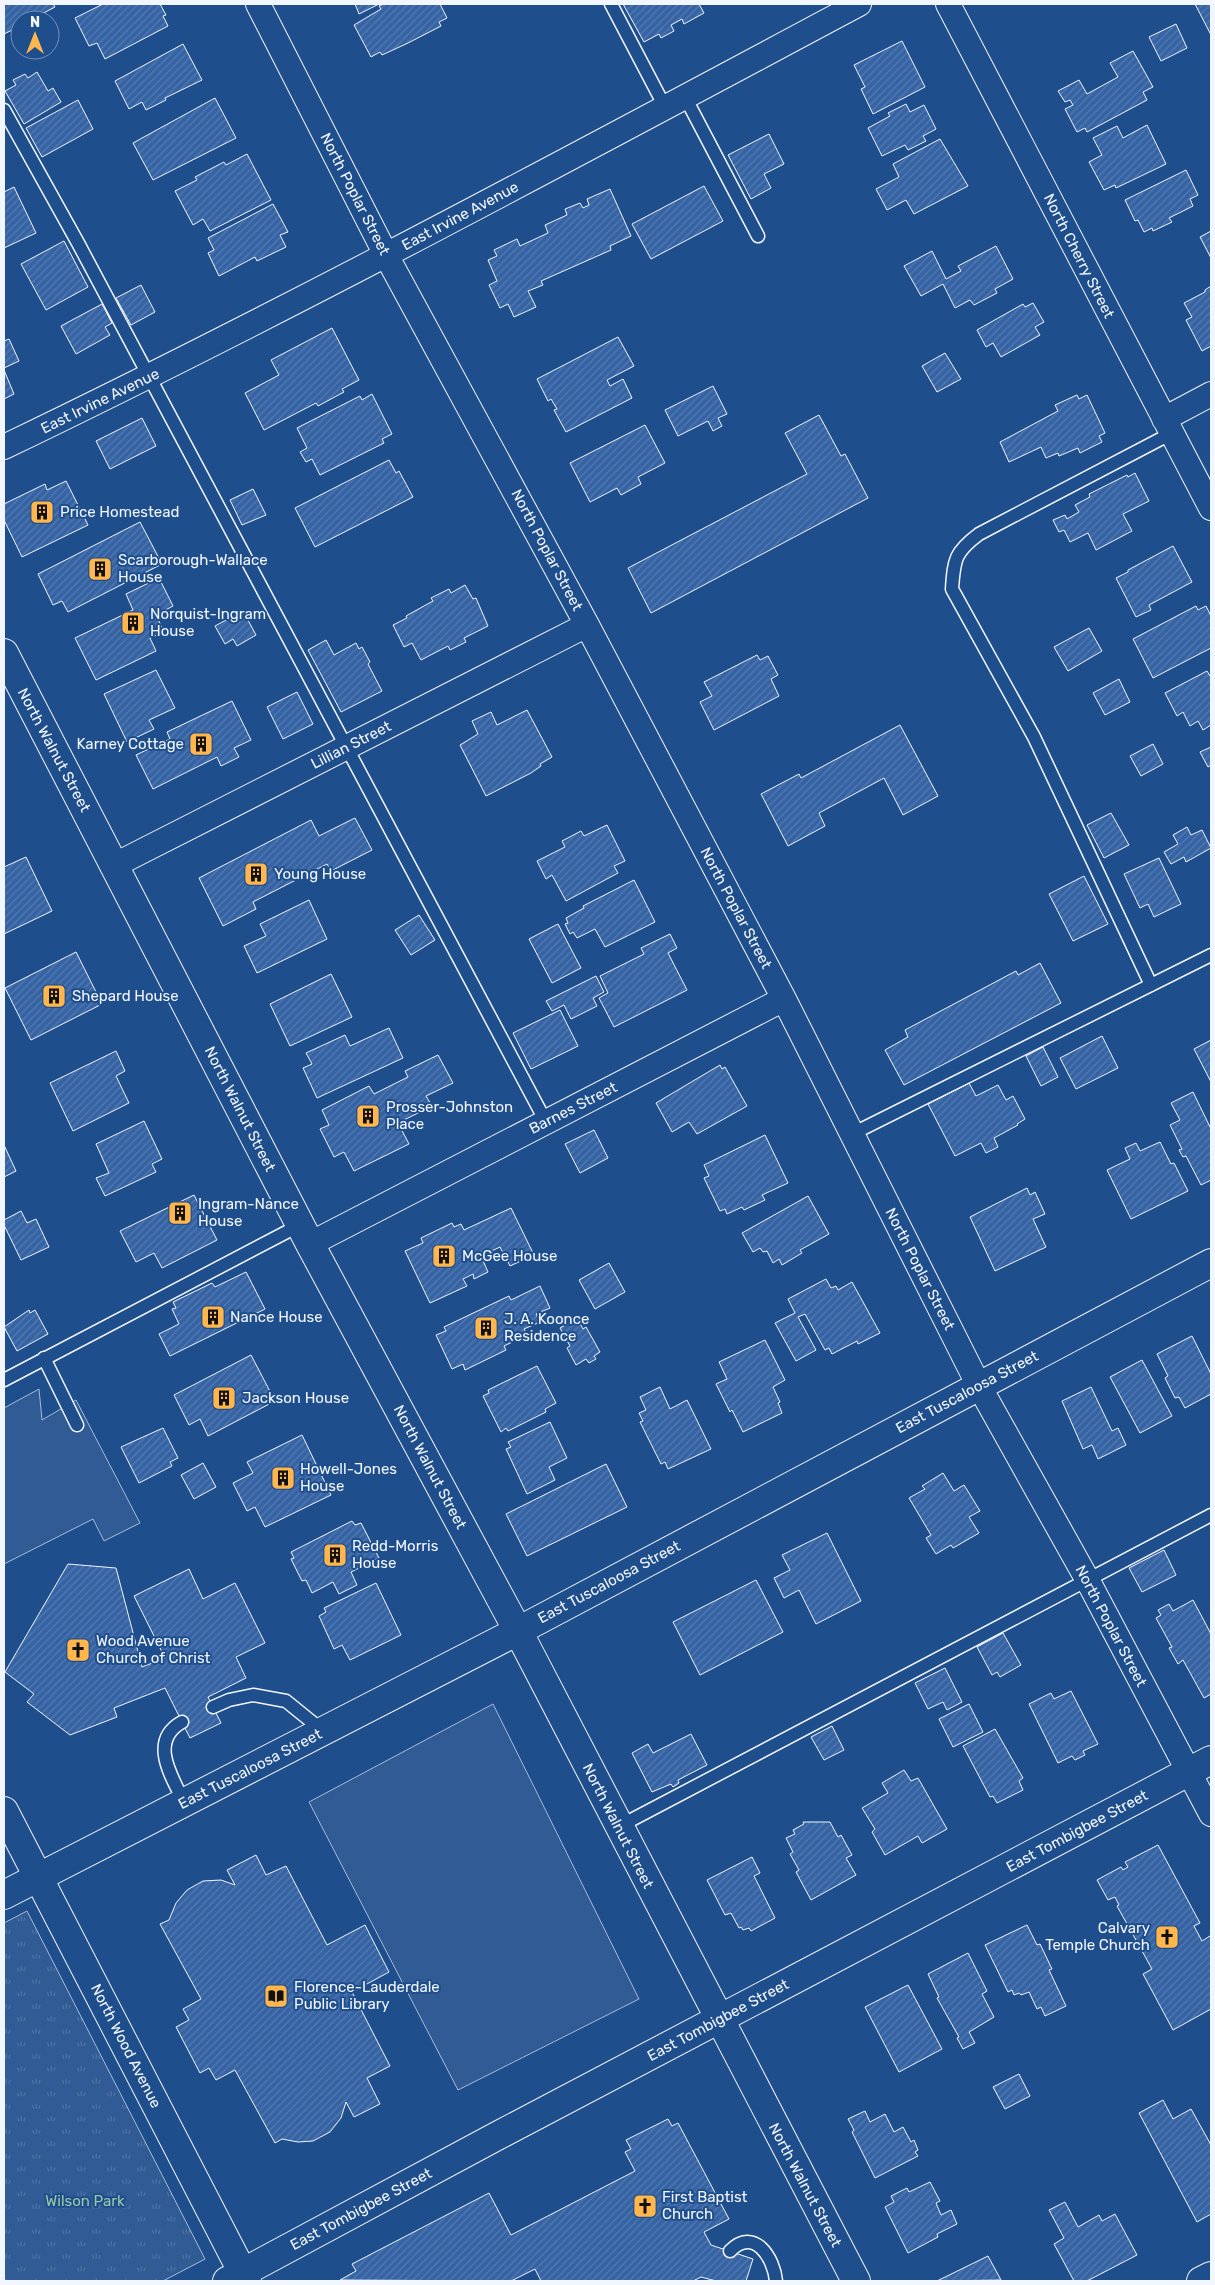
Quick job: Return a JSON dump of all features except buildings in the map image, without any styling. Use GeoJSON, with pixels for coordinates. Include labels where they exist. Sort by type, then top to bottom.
{"type":"FeatureCollection","features":[{"type":"Feature","properties":{"kind":"street","name":"North Poplar Street"},"geometry":{"type":"LineString","coordinates":[[258,4],[386,255],[587,625],[784,999],[979,1386],[1087,1579],[1200,1766],[1211,1814]]}},
{"type":"Feature","properties":{"kind":"street","name":"East Irvine Avenue"},"geometry":{"type":"LineString","coordinates":[[4,447],[149,377],[386,255],[859,4]]}},
{"type":"Feature","properties":{"kind":"street","name":"North Cherry Street"},"geometry":{"type":"LineString","coordinates":[[948,4],[1211,508]]}},
{"type":"Feature","properties":{"kind":"street"},"geometry":{"type":"LineString","coordinates":[[1168,426],[1211,394]]}},
{"type":"Feature","properties":{"kind":"street","name":"Lillian Street"},"geometry":{"type":"LineString","coordinates":[[115,865],[587,625]]}},
{"type":"Feature","properties":{"kind":"street","name":"North Walnut Street"},"geometry":{"type":"LineString","coordinates":[[4,653],[305,1234],[518,1631],[618,1827],[856,2281]]}},
{"type":"Feature","properties":{"kind":"street","name":"Barnes Street"},"geometry":{"type":"LineString","coordinates":[[305,1234],[546,1122],[784,999]]}},
{"type":"Feature","properties":{"kind":"street","name":"East Tuscaloosa Street"},"geometry":{"type":"LineString","coordinates":[[4,1894],[518,1631],[1211,1263]]}},
{"type":"Feature","properties":{"kind":"street","name":"East Tombigbee Street"},"geometry":{"type":"LineString","coordinates":[[239,2278],[719,2019],[1200,1766]]}},
{"type":"Feature","properties":{"kind":"street","name":"North Wood Avenue"},"geometry":{"type":"LineString","coordinates":[[4,1811],[39,1876],[239,2278]]}},
{"type":"Feature","properties":{"kind":"street"},"geometry":{"type":"LineString","coordinates":[[1201,2281],[1211,2276]]}},
{"type":"Feature","properties":{"kind":"lane"},"geometry":{"type":"LineString","coordinates":[[611,4],[675,102],[758,236]]}},
{"type":"Feature","properties":{"kind":"lane"},"geometry":{"type":"LineString","coordinates":[[4,110],[149,377],[546,1122]]}},
{"type":"Feature","properties":{"kind":"lane"},"geometry":{"type":"LineString","coordinates":[[1151,985],[1034,737],[952,589],[953,567],[961,548],[979,534],[1168,426]]}},
{"type":"Feature","properties":{"kind":"lane"},"geometry":{"type":"LineString","coordinates":[[852,1134],[1211,955]]}},
{"type":"Feature","properties":{"kind":"lane"},"geometry":{"type":"LineString","coordinates":[[4,1380],[44,1358],[305,1234]]}},
{"type":"Feature","properties":{"kind":"lane"},"geometry":{"type":"LineString","coordinates":[[44,1358],[77,1425]]}},
{"type":"Feature","properties":{"kind":"lane"},"geometry":{"type":"LineString","coordinates":[[618,1827],[1211,1514]]}},
{"type":"Feature","properties":{"kind":"lane"},"geometry":{"type":"LineString","coordinates":[[213,1707],[229,1700],[253,1695],[286,1701],[323,1731]]}},
{"type":"Feature","properties":{"kind":"lane"},"geometry":{"type":"LineString","coordinates":[[182,1722],[167,1736],[163,1749],[165,1762],[184,1802]]}},
{"type":"Feature","properties":{"kind":"lane"},"geometry":{"type":"LineString","coordinates":[[730,2251],[736,2244],[748,2242],[760,2246],[770,2256],[775,2270],[776,2281]]}},
{"type":"Feature","properties":{"kind":"green space","name":"Wilson Park"},"geometry":{"type":"Polygon","coordinates":[[[27,1911],[205,2259],[163,2281],[4,2281],[4,1923],[27,1911]]]}},
{"type":"Feature","properties":{"kind":"shaded area"},"geometry":{"type":"Polygon","coordinates":[[[39,1389],[42,1420],[76,1400],[140,1523],[104,1541],[93,1519],[4,1564],[4,1408],[39,1389]]]}},
{"type":"Feature","properties":{"kind":"shaded area","name":"Florence-Lauderdale Public Library"},"geometry":{"type":"Polygon","coordinates":[[[493,1704],[639,1999],[458,2090],[309,1802],[493,1704]]]}},
{"type":"Feature","properties":{"kind":"place","name":"Price Homestead"},"geometry":{"type":"Point","coordinates":[42,512]}},
{"type":"Feature","properties":{"kind":"place","name":"Scarborough-Wallace House"},"geometry":{"type":"Point","coordinates":[100,569]}},
{"type":"Feature","properties":{"kind":"place","name":"Norquist-Ingram House"},"geometry":{"type":"Point","coordinates":[133,623]}},
{"type":"Feature","properties":{"kind":"place","name":"Karney Cottage"},"geometry":{"type":"Point","coordinates":[201,744]}},
{"type":"Feature","properties":{"kind":"place","name":"Young House"},"geometry":{"type":"Point","coordinates":[256,874]}},
{"type":"Feature","properties":{"kind":"place","name":"Shepard House"},"geometry":{"type":"Point","coordinates":[54,996]}},
{"type":"Feature","properties":{"kind":"place","name":"Prosser-Johnston Place"},"geometry":{"type":"Point","coordinates":[368,1116]}},
{"type":"Feature","properties":{"kind":"place","name":"Ingram-Nance House"},"geometry":{"type":"Point","coordinates":[180,1213]}},
{"type":"Feature","properties":{"kind":"place","name":"McGee House"},"geometry":{"type":"Point","coordinates":[444,1256]}},
{"type":"Feature","properties":{"kind":"place","name":"Nance House"},"geometry":{"type":"Point","coordinates":[213,1317]}},
{"type":"Feature","properties":{"kind":"place","name":"J. A. Koonce Residence"},"geometry":{"type":"Point","coordinates":[486,1328]}},
{"type":"Feature","properties":{"kind":"place","name":"Jackson House"},"geometry":{"type":"Point","coordinates":[224,1398]}},
{"type":"Feature","properties":{"kind":"place","name":"Howell-Jones House"},"geometry":{"type":"Point","coordinates":[283,1478]}},
{"type":"Feature","properties":{"kind":"place","name":"Redd-Morris House"},"geometry":{"type":"Point","coordinates":[335,1555]}},
{"type":"Feature","properties":{"kind":"place","name":"Wood Avenue Church of Christ"},"geometry":{"type":"Point","coordinates":[78,1650]}},
{"type":"Feature","properties":{"kind":"place","name":"Calvary Temple Church"},"geometry":{"type":"Point","coordinates":[1167,1937]}},
{"type":"Feature","properties":{"kind":"place","name":"Florence-Lauderdale Public Library"},"geometry":{"type":"Point","coordinates":[276,1996]}},
{"type":"Feature","properties":{"kind":"place","name":"First Baptist Church"},"geometry":{"type":"Point","coordinates":[645,2206]}}]}
